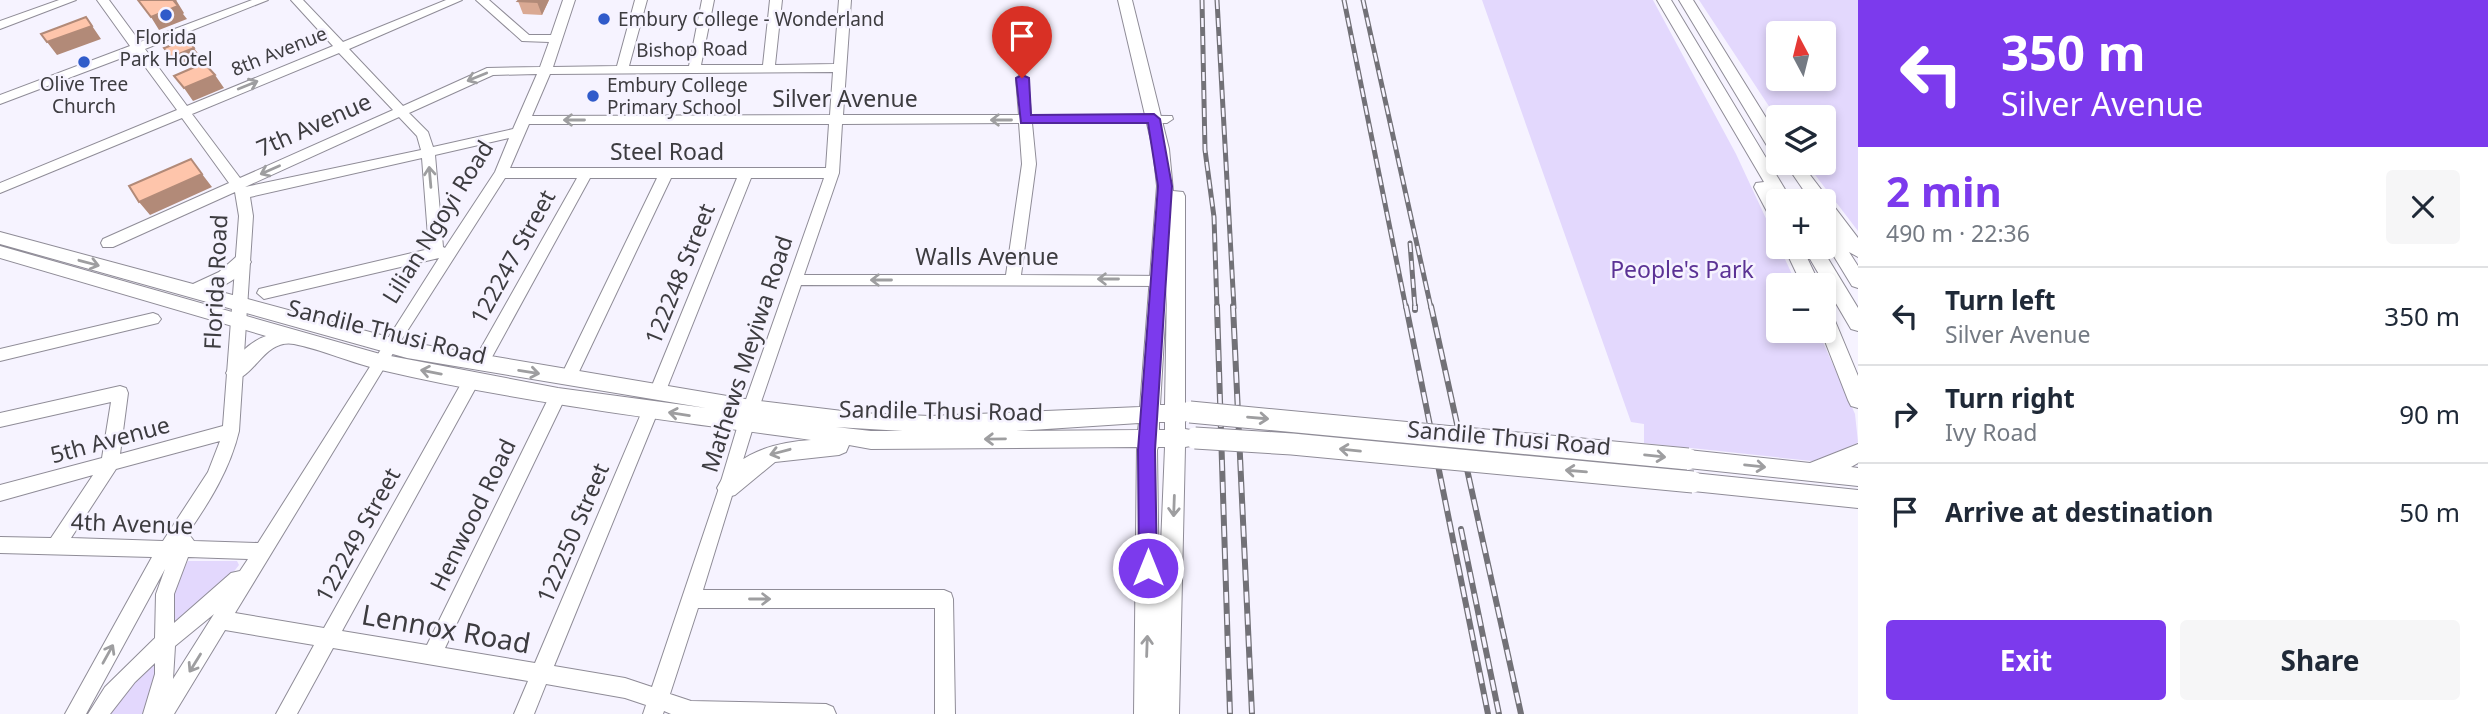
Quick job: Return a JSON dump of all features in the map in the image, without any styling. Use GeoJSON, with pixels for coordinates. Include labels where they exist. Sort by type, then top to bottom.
{"type":"FeatureCollection","features":[{"type":"Feature","properties":{"kind":"main road"},"geometry":{"type":"LineString","coordinates":[[1125,0],[1160,119]]}},
{"type":"Feature","properties":{"kind":"main road"},"geometry":{"type":"LineString","coordinates":[[1138,0],[1160,119],[1168,281],[1185,437],[1167,714]]}},
{"type":"Feature","properties":{"kind":"main road"},"geometry":{"type":"LineString","coordinates":[[1664,0],[1777,189]]}},
{"type":"Feature","properties":{"kind":"main road"},"geometry":{"type":"LineString","coordinates":[[1686,0],[1766,130]]}},
{"type":"Feature","properties":{"kind":"main road"},"geometry":{"type":"LineString","coordinates":[[1685,36],[1727,124],[1766,195]]}},
{"type":"Feature","properties":{"kind":"main road"},"geometry":{"type":"LineString","coordinates":[[1733,75],[1766,123]]}},
{"type":"Feature","properties":{"kind":"main road"},"geometry":{"type":"LineString","coordinates":[[1836,222],[1858,251]]}},
{"type":"Feature","properties":{"kind":"main road","name":"Sandile Thusi Road"},"geometry":{"type":"LineString","coordinates":[[0,238],[194,292],[292,337],[476,372],[749,416],[871,440],[1185,437],[1292,444],[1856,500]]}},
{"type":"Feature","properties":{"kind":"main road"},"geometry":{"type":"LineString","coordinates":[[1836,245],[1858,281]]}},
{"type":"Feature","properties":{"kind":"main road","name":"Sandile Thusi Road"},"geometry":{"type":"LineString","coordinates":[[0,252],[239,313],[385,354]]}},
{"type":"Feature","properties":{"kind":"main road"},"geometry":{"type":"LineString","coordinates":[[1819,259],[1858,324]]}},
{"type":"Feature","properties":{"kind":"main road"},"geometry":{"type":"LineString","coordinates":[[194,292],[225,277],[242,262]]}},
{"type":"Feature","properties":{"kind":"main road"},"geometry":{"type":"LineString","coordinates":[[1146,714],[1149,413],[1168,281]]}},
{"type":"Feature","properties":{"kind":"main road"},"geometry":{"type":"LineString","coordinates":[[236,373],[259,346],[278,338],[292,337]]}},
{"type":"Feature","properties":{"kind":"main road"},"geometry":{"type":"LineString","coordinates":[[1835,343],[1858,400]]}},
{"type":"Feature","properties":{"kind":"main road","name":"Sandile Thusi Road"},"geometry":{"type":"LineString","coordinates":[[749,416],[940,424],[1183,412],[1434,433],[1858,477]]}},
{"type":"Feature","properties":{"kind":"main road"},"geometry":{"type":"LineString","coordinates":[[728,488],[747,469],[772,453],[871,440]]}},
{"type":"Feature","properties":{"kind":"main road"},"geometry":{"type":"LineString","coordinates":[[1807,472],[1842,462],[1858,453]]}},
{"type":"Feature","properties":{"kind":"street"},"geometry":{"type":"LineString","coordinates":[[0,25],[70,0]]}},
{"type":"Feature","properties":{"kind":"street","name":"Florida Road"},"geometry":{"type":"LineString","coordinates":[[75,714],[175,549],[225,453],[231,431],[246,216],[240,189],[103,0]]}},
{"type":"Feature","properties":{"kind":"street"},"geometry":{"type":"LineString","coordinates":[[0,100],[262,0]]}},
{"type":"Feature","properties":{"kind":"street"},"geometry":{"type":"LineString","coordinates":[[264,293],[442,253],[428,152],[423,135],[297,0]]}},
{"type":"Feature","properties":{"kind":"street","name":"8th Avenue"},"geometry":{"type":"LineString","coordinates":[[0,188],[456,0]]}},
{"type":"Feature","properties":{"kind":"street"},"geometry":{"type":"LineString","coordinates":[[482,0],[526,38],[555,39]]}},
{"type":"Feature","properties":{"kind":"street","name":"Lilian Ngoyi Road"},"geometry":{"type":"LineString","coordinates":[[163,714],[385,354],[442,253],[501,173],[544,71],[569,0]]}},
{"type":"Feature","properties":{"kind":"street"},"geometry":{"type":"LineString","coordinates":[[622,70],[641,0]]}},
{"type":"Feature","properties":{"kind":"street"},"geometry":{"type":"LineString","coordinates":[[694,69],[708,0]]}},
{"type":"Feature","properties":{"kind":"street"},"geometry":{"type":"LineString","coordinates":[[769,67],[776,0]]}},
{"type":"Feature","properties":{"kind":"street","name":"Mathews Meyiwa Road"},"geometry":{"type":"LineString","coordinates":[[656,707],[749,416],[832,173],[845,0]]}},
{"type":"Feature","properties":{"kind":"street","name":"Bishop Road"},"geometry":{"type":"LineString","coordinates":[[544,71],[840,68]]}},
{"type":"Feature","properties":{"kind":"street","name":"7th Avenue"},"geometry":{"type":"LineString","coordinates":[[108,243],[240,189],[401,110],[484,74],[500,70],[544,71]]}},
{"type":"Feature","properties":{"kind":"street"},"geometry":{"type":"LineString","coordinates":[[1013,279],[1029,164],[1022,78]]}},
{"type":"Feature","properties":{"kind":"street","name":"Silver Avenue"},"geometry":{"type":"LineString","coordinates":[[240,189],[428,152],[521,126],[838,120],[1160,119]]}},
{"type":"Feature","properties":{"kind":"street","name":"Steel Road"},"geometry":{"type":"LineString","coordinates":[[501,173],[832,173]]}},
{"type":"Feature","properties":{"kind":"street","name":"122247 Street"},"geometry":{"type":"LineString","coordinates":[[476,372],[586,173]]}},
{"type":"Feature","properties":{"kind":"street","name":"Henwood Road"},"geometry":{"type":"LineString","coordinates":[[432,655],[666,173]]}},
{"type":"Feature","properties":{"kind":"street","name":"122248 Street"},"geometry":{"type":"LineString","coordinates":[[654,401],[746,173]]}},
{"type":"Feature","properties":{"kind":"street","name":"Walls Avenue"},"geometry":{"type":"LineString","coordinates":[[797,280],[1168,281]]}},
{"type":"Feature","properties":{"kind":"street"},"geometry":{"type":"LineString","coordinates":[[0,355],[153,319]]}},
{"type":"Feature","properties":{"kind":"street","name":"122249 Street"},"geometry":{"type":"LineString","coordinates":[[286,714],[476,372]]}},
{"type":"Feature","properties":{"kind":"street"},"geometry":{"type":"LineString","coordinates":[[0,421],[118,392],[110,464],[56,546]]}},
{"type":"Feature","properties":{"kind":"street","name":"122250 Street"},"geometry":{"type":"LineString","coordinates":[[524,714],[654,401]]}},
{"type":"Feature","properties":{"kind":"street","name":"5th Avenue"},"geometry":{"type":"LineString","coordinates":[[0,493],[231,431]]}},
{"type":"Feature","properties":{"kind":"street","name":"4th Avenue"},"geometry":{"type":"LineString","coordinates":[[0,545],[175,549],[259,557]]}},
{"type":"Feature","properties":{"kind":"street","name":"Florida Road"},"geometry":{"type":"LineString","coordinates":[[153,714],[165,674],[165,594],[175,549]]}},
{"type":"Feature","properties":{"kind":"street","name":"Lilian Ngoyi Road"},"geometry":{"type":"LineString","coordinates":[[98,714],[109,695],[130,671],[203,614],[259,557]]}},
{"type":"Feature","properties":{"kind":"street"},"geometry":{"type":"LineString","coordinates":[[692,599],[944,599],[945,714]]}},
{"type":"Feature","properties":{"kind":"street","name":"Lennox Road"},"geometry":{"type":"LineString","coordinates":[[222,620],[625,688],[656,707],[691,711],[826,714]]}},
{"type":"Feature","properties":{"kind":"green space","name":"People's Park"},"geometry":{"type":"Polygon","coordinates":[[[1482,0],[1653,0],[1736,154],[1766,218],[1766,259],[1785,259],[1791,273],[1766,273],[1766,343],[1823,343],[1855,414],[1858,442],[1846,454],[1821,462],[1644,443],[1644,424],[1631,422],[1482,0]]]}},
{"type":"Feature","properties":{"kind":"green space"},"geometry":{"type":"Polygon","coordinates":[[[1699,0],[1858,0],[1858,231],[1836,202],[1836,189],[1826,189],[1815,175],[1836,175],[1836,105],[1768,105],[1699,0]]]}},
{"type":"Feature","properties":{"kind":"green space"},"geometry":{"type":"Polygon","coordinates":[[[188,561],[237,561],[239,565],[222,587],[173,631],[172,591],[188,561]]]}},
{"type":"Feature","properties":{"kind":"green space"},"geometry":{"type":"Polygon","coordinates":[[[155,659],[157,675],[143,714],[104,714],[155,659]]]}},
{"type":"Feature","properties":{"kind":"building"},"geometry":{"type":"Polygon","coordinates":[[[138,0],[176,0],[174,1],[178,6],[151,17],[138,0]]]}},
{"type":"Feature","properties":{"kind":"building"},"geometry":{"type":"Polygon","coordinates":[[[86,17],[92,26],[47,42],[41,34],[86,17]]]}},
{"type":"Feature","properties":{"kind":"building"},"geometry":{"type":"Polygon","coordinates":[[[188,39],[194,48],[171,57],[164,48],[188,39]]]}},
{"type":"Feature","properties":{"kind":"building"},"geometry":{"type":"Polygon","coordinates":[[[204,63],[215,75],[184,88],[174,76],[204,63]]]}},
{"type":"Feature","properties":{"kind":"building"},"geometry":{"type":"Polygon","coordinates":[[[191,159],[202,174],[139,202],[129,186],[191,159]]]}},
{"type":"Feature","properties":{"kind":"railway"},"geometry":{"type":"LineString","coordinates":[[1202,0],[1205,150],[1214,217],[1217,308]]}},
{"type":"Feature","properties":{"kind":"railway"},"geometry":{"type":"LineString","coordinates":[[1217,0],[1234,308]]}},
{"type":"Feature","properties":{"kind":"railway"},"geometry":{"type":"LineString","coordinates":[[1344,0],[1406,308]]}},
{"type":"Feature","properties":{"kind":"railway"},"geometry":{"type":"LineString","coordinates":[[1363,0],[1431,308]]}},
{"type":"Feature","properties":{"kind":"railway"},"geometry":{"type":"LineString","coordinates":[[1410,243],[1415,308]]}},
{"type":"Feature","properties":{"kind":"railway"},"geometry":{"type":"LineString","coordinates":[[1217,306],[1230,714]]}},
{"type":"Feature","properties":{"kind":"railway"},"geometry":{"type":"LineString","coordinates":[[1233,306],[1252,714]]}},
{"type":"Feature","properties":{"kind":"railway"},"geometry":{"type":"LineString","coordinates":[[1406,306],[1488,714]]}},
{"type":"Feature","properties":{"kind":"railway"},"geometry":{"type":"LineString","coordinates":[[1431,306],[1521,714]]}},
{"type":"Feature","properties":{"kind":"railway"},"geometry":{"type":"LineString","coordinates":[[1461,529],[1499,714]]}},
{"type":"Feature","properties":{"kind":"place","name":"Florida Park Hotel"},"geometry":{"type":"Point","coordinates":[166,15]}},
{"type":"Feature","properties":{"kind":"place","name":"Embury College - Wonderland"},"geometry":{"type":"Point","coordinates":[604,19]}},
{"type":"Feature","properties":{"kind":"place","name":"Olive Tree Church"},"geometry":{"type":"Point","coordinates":[84,62]}},
{"type":"Feature","properties":{"kind":"place","name":"Embury College Primary School"},"geometry":{"type":"Point","coordinates":[593,96]}},
{"type":"Feature","properties":{"kind":"route"},"geometry":{"type":"LineString","coordinates":[[1022,78],[1025,120],[1154,119],[1165,186],[1161,280],[1147,450],[1148,568]]}}]}
